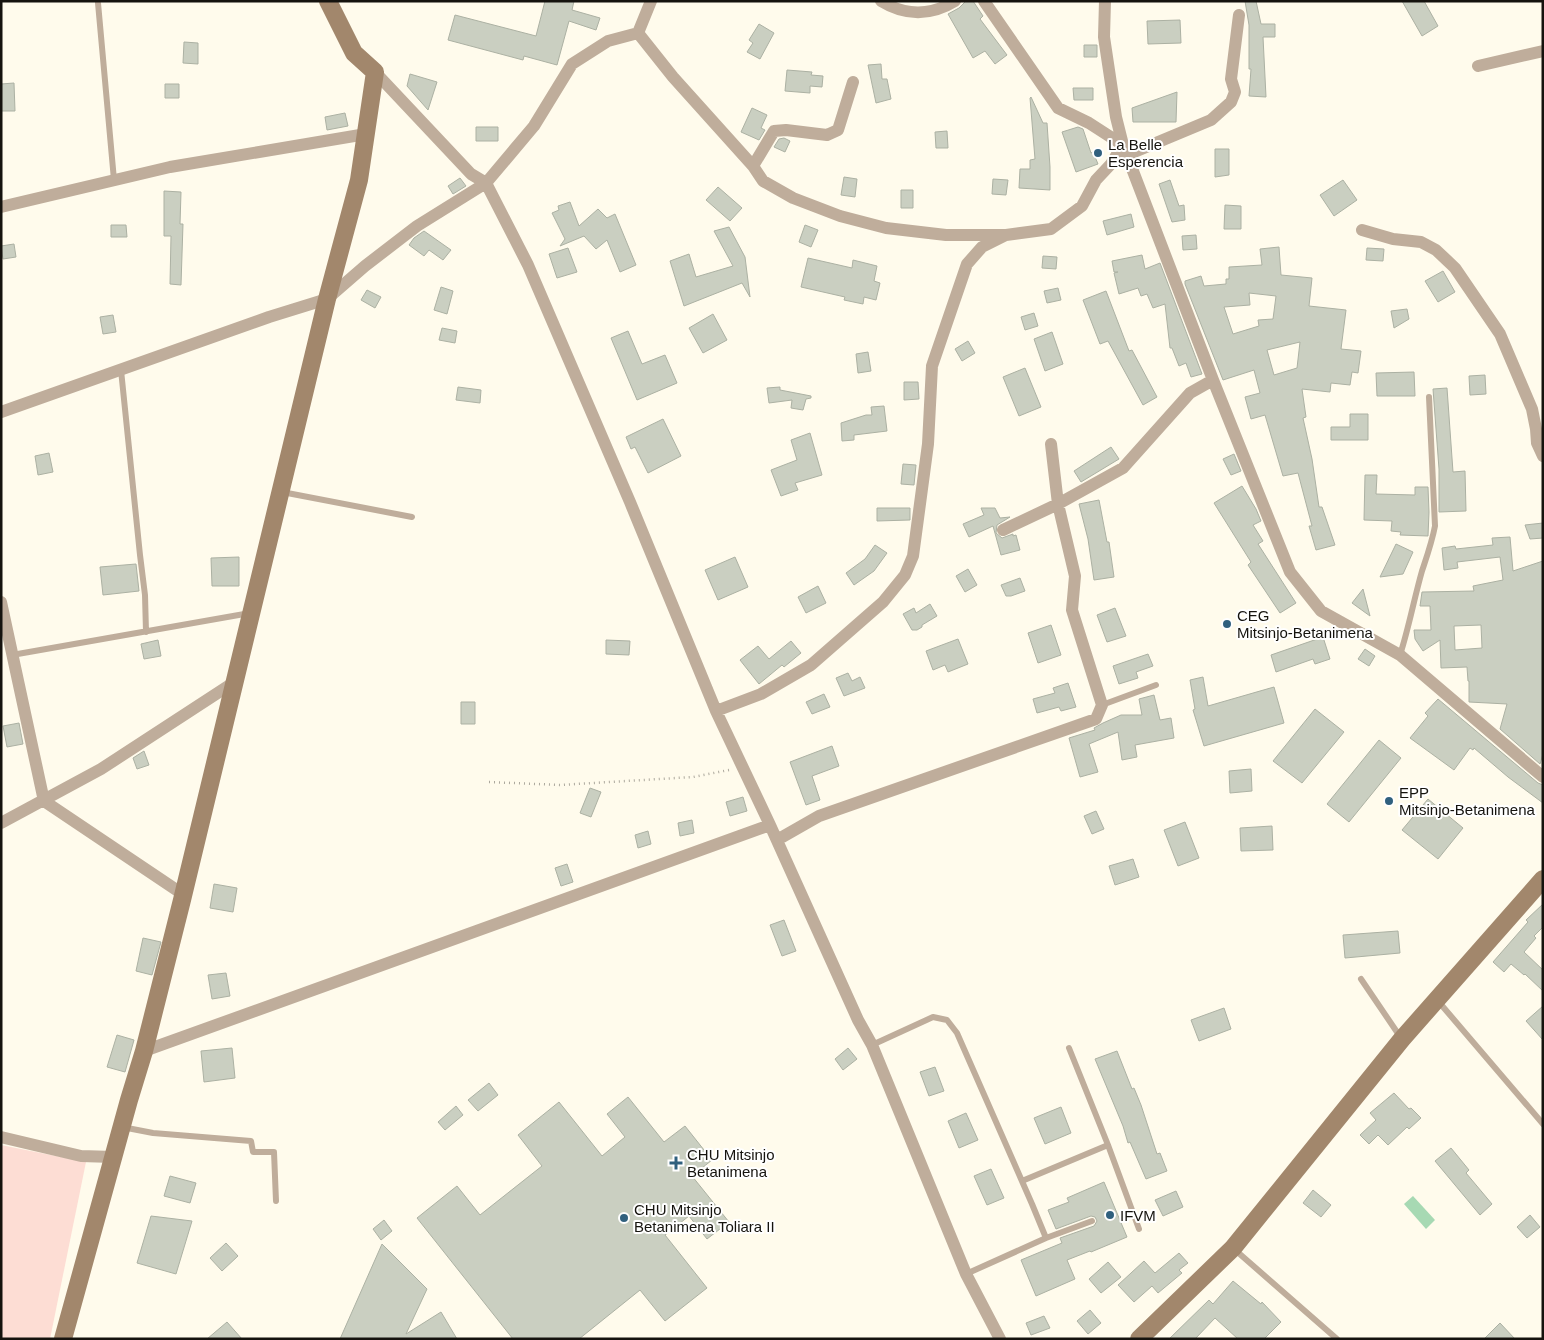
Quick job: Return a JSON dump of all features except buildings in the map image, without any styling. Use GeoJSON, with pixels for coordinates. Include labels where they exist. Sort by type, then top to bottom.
{"type":"FeatureCollection","features":[{"type":"Feature","properties":{"kind":"street"},"geometry":{"type":"LineString","coordinates":[[328,1],[354,53],[376,72],[471,174],[486,183],[528,265],[630,502],[716,711],[777,840],[858,1020],[872,1045],[966,1274],[1000,1339]]}},
{"type":"Feature","properties":{"kind":"street"},"geometry":{"type":"LineString","coordinates":[[638,33],[651,1]]}},
{"type":"Feature","properties":{"kind":"street"},"geometry":{"type":"LineString","coordinates":[[881,1],[910,12],[932,12],[955,1]]}},
{"type":"Feature","properties":{"kind":"street"},"geometry":{"type":"LineString","coordinates":[[984,1],[1058,108],[1089,123],[1125,150]]}},
{"type":"Feature","properties":{"kind":"street"},"geometry":{"type":"LineString","coordinates":[[1105,1],[1104,37],[1116,118],[1125,150],[1213,380],[1290,572],[1321,611],[1400,655],[1543,777]]}},
{"type":"Feature","properties":{"kind":"street"},"geometry":{"type":"LineString","coordinates":[[638,33],[673,77],[753,166],[763,181],[785,194],[840,216],[886,228],[946,235],[1006,235],[1051,229],[1082,206],[1096,180],[1125,150],[1211,120],[1231,102],[1235,92],[1232,79],[1239,15]]}},
{"type":"Feature","properties":{"kind":"street"},"geometry":{"type":"LineString","coordinates":[[1,412],[269,317],[328,299],[364,266],[417,226],[468,196],[486,183],[534,126],[572,64],[608,41],[638,33]]}},
{"type":"Feature","properties":{"kind":"street"},"geometry":{"type":"LineString","coordinates":[[1478,66],[1543,51]]}},
{"type":"Feature","properties":{"kind":"street"},"geometry":{"type":"LineString","coordinates":[[63,1339],[121,1126],[144,1051],[184,895],[328,299],[359,180],[376,72]]}},
{"type":"Feature","properties":{"kind":"street"},"geometry":{"type":"LineString","coordinates":[[753,166],[774,131],[786,130],[827,135],[838,130],[853,82]]}},
{"type":"Feature","properties":{"kind":"street"},"geometry":{"type":"LineString","coordinates":[[1,207],[170,167],[366,134]]}},
{"type":"Feature","properties":{"kind":"street"},"geometry":{"type":"LineString","coordinates":[[1362,230],[1393,239],[1422,242],[1436,250],[1454,268],[1500,334],[1532,409],[1537,443],[1543,456]]}},
{"type":"Feature","properties":{"kind":"street"},"geometry":{"type":"LineString","coordinates":[[716,711],[761,694],[811,665],[883,602],[906,575],[913,556],[928,444],[932,366],[967,264],[982,247],[1006,235]]}},
{"type":"Feature","properties":{"kind":"street"},"geometry":{"type":"LineString","coordinates":[[1002,530],[1058,504],[1123,468],[1190,393],[1213,380]]}},
{"type":"Feature","properties":{"kind":"street"},"geometry":{"type":"LineString","coordinates":[[777,840],[819,816],[1096,719],[1102,705],[1072,610],[1075,576],[1058,504],[1051,444]]}},
{"type":"Feature","properties":{"kind":"street"},"geometry":{"type":"LineString","coordinates":[[1,602],[44,801],[184,895]]}},
{"type":"Feature","properties":{"kind":"street"},"geometry":{"type":"LineString","coordinates":[[1,823],[101,769],[236,681]]}},
{"type":"Feature","properties":{"kind":"street"},"geometry":{"type":"LineString","coordinates":[[144,1051],[770,825]]}},
{"type":"Feature","properties":{"kind":"street"},"geometry":{"type":"LineString","coordinates":[[1139,1339],[1233,1248],[1402,1039],[1543,879]]}},
{"type":"Feature","properties":{"kind":"street"},"geometry":{"type":"LineString","coordinates":[[1,1137],[81,1156],[113,1157]]}},
{"type":"Feature","properties":{"kind":"lane"},"geometry":{"type":"LineString","coordinates":[[98,3],[114,180]]}},
{"type":"Feature","properties":{"kind":"lane"},"geometry":{"type":"LineString","coordinates":[[121,370],[145,595],[146,632]]}},
{"type":"Feature","properties":{"kind":"lane"},"geometry":{"type":"LineString","coordinates":[[1400,655],[1410,625],[1435,526],[1429,397]]}},
{"type":"Feature","properties":{"kind":"lane"},"geometry":{"type":"LineString","coordinates":[[281,492],[412,517]]}},
{"type":"Feature","properties":{"kind":"lane"},"geometry":{"type":"LineString","coordinates":[[12,655],[252,613]]}},
{"type":"Feature","properties":{"kind":"lane"},"geometry":{"type":"LineString","coordinates":[[1102,705],[1156,685]]}},
{"type":"Feature","properties":{"kind":"lane"},"geometry":{"type":"LineString","coordinates":[[1361,979],[1402,1039]]}},
{"type":"Feature","properties":{"kind":"lane"},"geometry":{"type":"LineString","coordinates":[[1437,1000],[1543,1124]]}},
{"type":"Feature","properties":{"kind":"lane"},"geometry":{"type":"LineString","coordinates":[[872,1045],[933,1017],[947,1020],[957,1033],[1046,1238]]}},
{"type":"Feature","properties":{"kind":"lane"},"geometry":{"type":"LineString","coordinates":[[1069,1048],[1139,1229]]}},
{"type":"Feature","properties":{"kind":"lane"},"geometry":{"type":"LineString","coordinates":[[121,1126],[153,1134],[251,1141],[253,1152],[274,1152],[276,1201]]}},
{"type":"Feature","properties":{"kind":"lane"},"geometry":{"type":"LineString","coordinates":[[1022,1181],[1108,1145]]}},
{"type":"Feature","properties":{"kind":"lane"},"geometry":{"type":"LineString","coordinates":[[966,1274],[1046,1238],[1092,1221]]}},
{"type":"Feature","properties":{"kind":"lane"},"geometry":{"type":"LineString","coordinates":[[1233,1248],[1337,1339]]}},
{"type":"Feature","properties":{"kind":"path"},"geometry":{"type":"LineString","coordinates":[[489,782],[560,786],[693,777],[743,768]]}},
{"type":"Feature","properties":{"kind":"shaded area"},"geometry":{"type":"Polygon","coordinates":[[[1,1145],[86,1162],[50,1339],[1,1339],[1,1145]]]}},
{"type":"Feature","properties":{"kind":"shaded area"},"geometry":{"type":"Polygon","coordinates":[[[1413,1196],[1435,1220],[1426,1229],[1404,1204],[1413,1196]]]}},
{"type":"Feature","properties":{"kind":"place","name":"La Belle Esperencia"},"geometry":{"type":"Point","coordinates":[1098,153]}},
{"type":"Feature","properties":{"kind":"place","name":"CEG Mitsinjo-Betanimena"},"geometry":{"type":"Point","coordinates":[1227,624]}},
{"type":"Feature","properties":{"kind":"place","name":"EPP Mitsinjo-Betanimena"},"geometry":{"type":"Point","coordinates":[1389,801]}},
{"type":"Feature","properties":{"kind":"place","name":"CHU Mitsinjo Betanimena"},"geometry":{"type":"Point","coordinates":[676,1163]}},
{"type":"Feature","properties":{"kind":"place","name":"IFVM"},"geometry":{"type":"Point","coordinates":[1110,1215]}},
{"type":"Feature","properties":{"kind":"place","name":"CHU Mitsinjo Betanimena Toliara II"},"geometry":{"type":"Point","coordinates":[624,1218]}}]}
